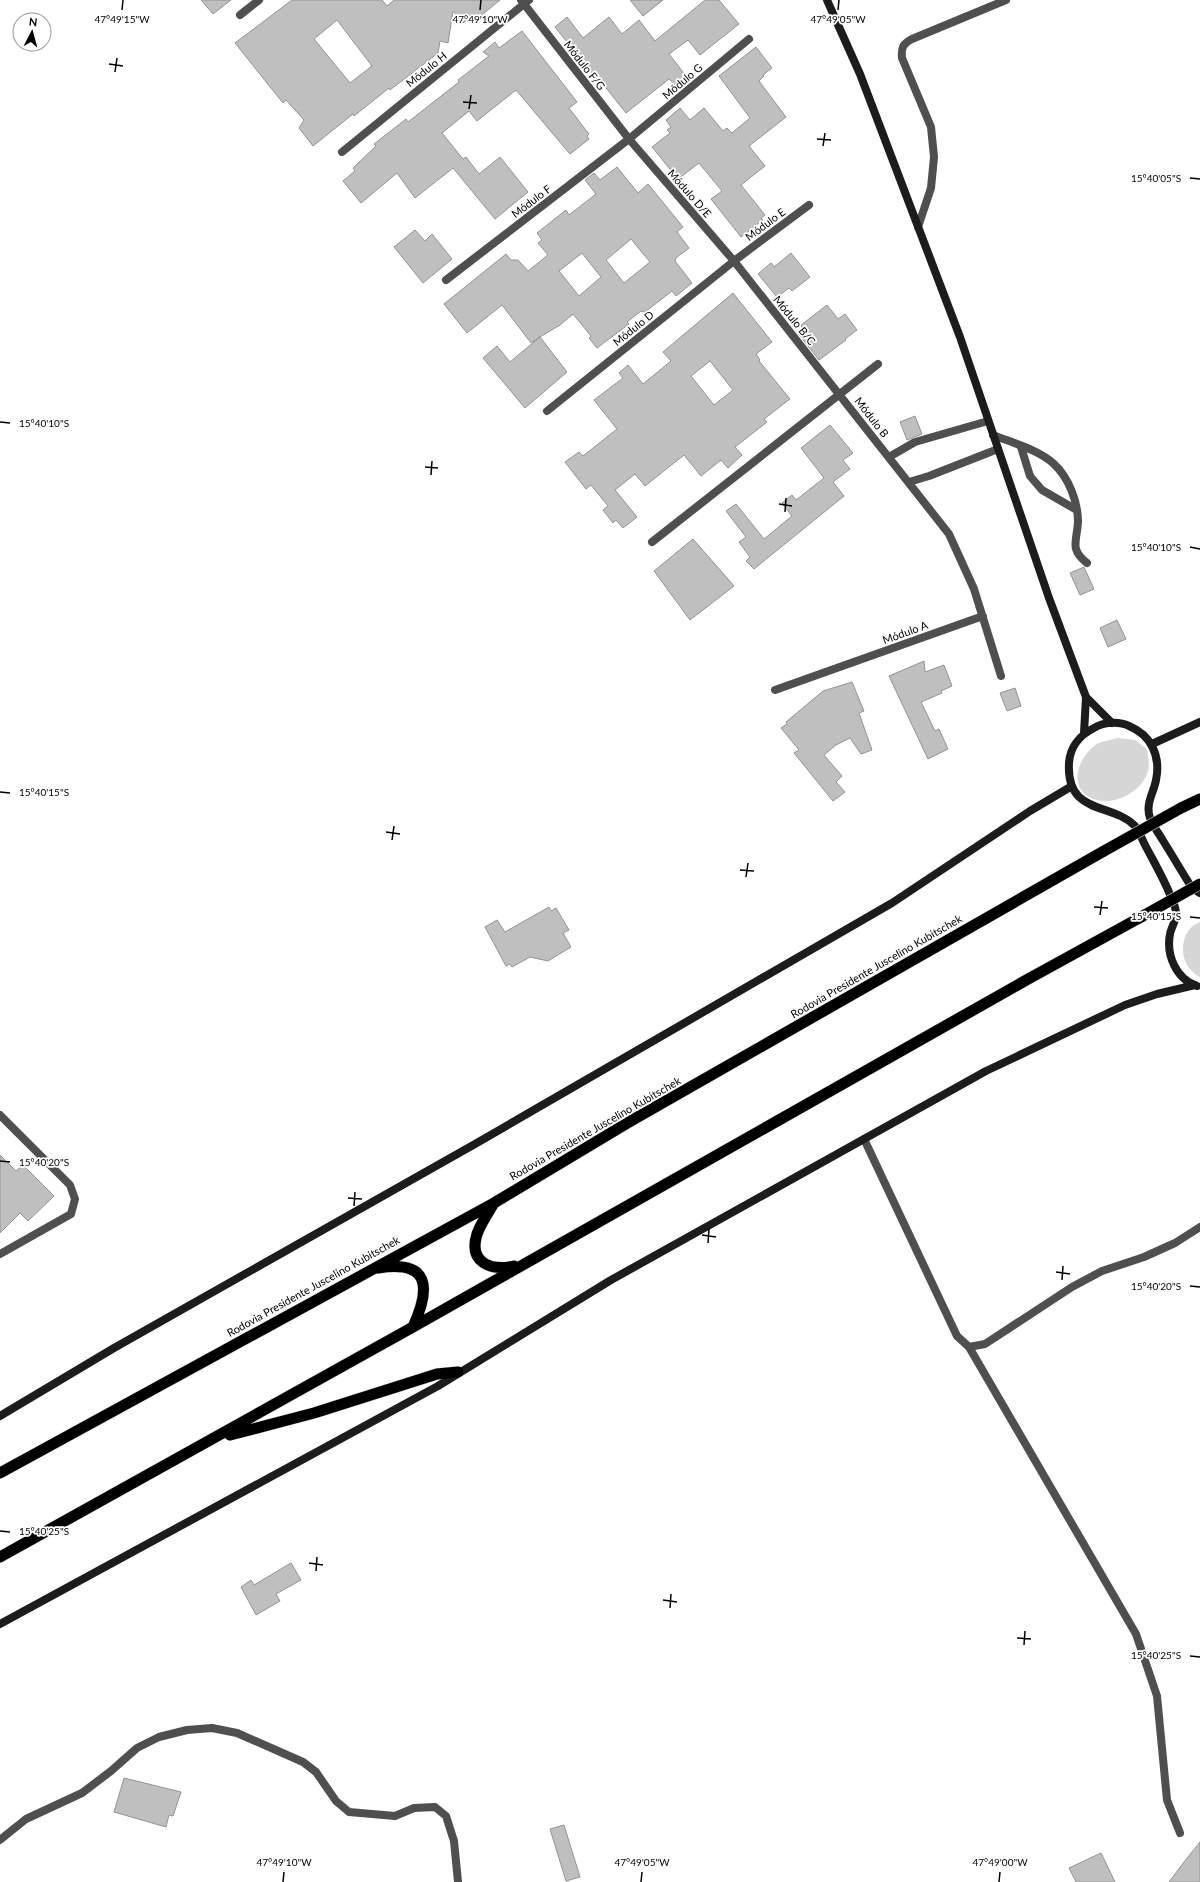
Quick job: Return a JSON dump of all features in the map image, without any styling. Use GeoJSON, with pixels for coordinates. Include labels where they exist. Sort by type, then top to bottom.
{"type":"FeatureCollection","features":[{"type":"Feature","properties":{"kind":"highway","name":"Rodovia Presidente Juscelino Kubitschek"},"geometry":{"type":"LineString","coordinates":[[0,1473],[494,1202],[643,1114],[1104,851],[1200,799]]}},
{"type":"Feature","properties":{"kind":"highway"},"geometry":{"type":"LineString","coordinates":[[0,1556],[214,1439],[1030,978],[1200,884]]}},
{"type":"Feature","properties":{"kind":"highway"},"geometry":{"type":"LineString","coordinates":[[494,1202],[478,1233],[476,1242],[479,1259],[487,1266],[495,1268],[523,1265]]}},
{"type":"Feature","properties":{"kind":"highway"},"geometry":{"type":"LineString","coordinates":[[370,1269],[395,1266],[409,1268],[420,1276],[424,1288],[424,1299],[413,1327]]}},
{"type":"Feature","properties":{"kind":"highway"},"geometry":{"type":"LineString","coordinates":[[214,1439],[314,1413],[437,1374],[458,1372]]}},
{"type":"Feature","properties":{"kind":"main road"},"geometry":{"type":"LineString","coordinates":[[828,0],[860,74],[960,337],[1049,598],[1086,697],[1084,733]]}},
{"type":"Feature","properties":{"kind":"main road"},"geometry":{"type":"LineString","coordinates":[[1086,697],[1112,723]]}},
{"type":"Feature","properties":{"kind":"main road"},"geometry":{"type":"LineString","coordinates":[[1152,744],[1200,722]]}},
{"type":"Feature","properties":{"kind":"main road"},"geometry":{"type":"LineString","coordinates":[[1197,986],[1184,978],[1176,969],[1171,958],[1169,946],[1170,933],[1176,914],[1172,897],[1136,827],[1122,817],[1090,806],[1080,797],[1072,786],[1069,772],[1069,758],[1075,744],[1084,733],[1097,726],[1112,723],[1128,725],[1141,732],[1152,744],[1157,758],[1156,780],[1149,801],[1150,817],[1192,888],[1200,893]]}},
{"type":"Feature","properties":{"kind":"main road"},"geometry":{"type":"LineString","coordinates":[[0,1416],[114,1348],[475,1144],[878,911],[1030,811],[1072,786]]}},
{"type":"Feature","properties":{"kind":"main road"},"geometry":{"type":"LineString","coordinates":[[0,1624],[206,1510],[438,1386],[458,1372],[611,1280],[986,1072],[1125,1005],[1157,994],[1197,986]]}},
{"type":"Feature","properties":{"kind":"street"},"geometry":{"type":"LineString","coordinates":[[240,15],[259,0]]}},
{"type":"Feature","properties":{"kind":"street"},"geometry":{"type":"LineString","coordinates":[[918,227],[931,188],[934,157],[931,127],[902,58],[901,49],[904,43],[912,39],[1006,0]]}},
{"type":"Feature","properties":{"kind":"street","name":"Módulo F/G"},"geometry":{"type":"LineString","coordinates":[[525,1],[629,139]]}},
{"type":"Feature","properties":{"kind":"street","name":"Módulo H"},"geometry":{"type":"LineString","coordinates":[[342,152],[525,1]]}},
{"type":"Feature","properties":{"kind":"street","name":"Módulo G"},"geometry":{"type":"LineString","coordinates":[[629,139],[748,39]]}},
{"type":"Feature","properties":{"kind":"street","name":"Módulo D/E"},"geometry":{"type":"LineString","coordinates":[[629,139],[734,261]]}},
{"type":"Feature","properties":{"kind":"street","name":"Módulo F"},"geometry":{"type":"LineString","coordinates":[[446,280],[629,139]]}},
{"type":"Feature","properties":{"kind":"street","name":"Módulo E"},"geometry":{"type":"LineString","coordinates":[[734,261],[809,205]]}},
{"type":"Feature","properties":{"kind":"street","name":"Módulo B/C"},"geometry":{"type":"LineString","coordinates":[[734,261],[839,393]]}},
{"type":"Feature","properties":{"kind":"street","name":"Módulo D"},"geometry":{"type":"LineString","coordinates":[[546,411],[734,261]]}},
{"type":"Feature","properties":{"kind":"street"},"geometry":{"type":"LineString","coordinates":[[839,393],[878,364]]}},
{"type":"Feature","properties":{"kind":"street","name":"Módulo B"},"geometry":{"type":"LineString","coordinates":[[652,542],[839,393],[949,534],[974,589],[984,616]]}},
{"type":"Feature","properties":{"kind":"street"},"geometry":{"type":"LineString","coordinates":[[889,457],[916,442],[988,420]]}},
{"type":"Feature","properties":{"kind":"street"},"geometry":{"type":"LineString","coordinates":[[994,435],[1036,453],[1053,463],[1065,477],[1073,494],[1078,522],[1074,543],[1076,551],[1087,563]]}},
{"type":"Feature","properties":{"kind":"street"},"geometry":{"type":"LineString","coordinates":[[1021,447],[1030,476],[1042,490],[1076,509]]}},
{"type":"Feature","properties":{"kind":"street"},"geometry":{"type":"LineString","coordinates":[[909,482],[929,476],[998,449]]}},
{"type":"Feature","properties":{"kind":"street"},"geometry":{"type":"LineString","coordinates":[[984,616],[1001,676]]}},
{"type":"Feature","properties":{"kind":"street","name":"Módulo A"},"geometry":{"type":"LineString","coordinates":[[775,690],[984,616]]}},
{"type":"Feature","properties":{"kind":"street"},"geometry":{"type":"LineString","coordinates":[[0,1115],[70,1185],[75,1199],[71,1214],[0,1254]]}},
{"type":"Feature","properties":{"kind":"street"},"geometry":{"type":"LineString","coordinates":[[864,1139],[957,1336],[969,1347],[1136,1634],[1157,1696],[1167,1800],[1180,1833]]}},
{"type":"Feature","properties":{"kind":"street"},"geometry":{"type":"LineString","coordinates":[[969,1347],[985,1344],[1066,1290],[1102,1271],[1144,1257],[1175,1243],[1200,1227]]}},
{"type":"Feature","properties":{"kind":"street"},"geometry":{"type":"LineString","coordinates":[[0,1840],[26,1820],[82,1793],[111,1772],[137,1748],[159,1737],[187,1730],[212,1728],[237,1733],[303,1762],[316,1772],[336,1801],[349,1812],[395,1816],[414,1808],[435,1806],[446,1816],[454,1841],[458,1882]]}},
{"type":"Feature","properties":{"kind":"shaded area"},"geometry":{"type":"Polygon","coordinates":[[[1118,738],[1135,740],[1147,749],[1149,766],[1145,779],[1132,792],[1115,800],[1097,800],[1089,797],[1082,791],[1077,777],[1081,762],[1085,755],[1097,744],[1118,738]]]}},
{"type":"Feature","properties":{"kind":"shaded area"},"geometry":{"type":"Polygon","coordinates":[[[1200,922],[1200,977],[1194,973],[1186,963],[1183,944],[1188,931],[1200,922]]]}},
{"type":"Feature","properties":{"kind":"building"},"geometry":{"type":"Polygon","coordinates":[[[201,0],[231,0],[213,14],[201,0]]]}},
{"type":"Feature","properties":{"kind":"building"},"geometry":{"type":"Polygon","coordinates":[[[292,0],[382,0],[387,6],[394,0],[500,0],[477,19],[474,15],[463,23],[453,11],[448,43],[440,41],[438,53],[390,90],[389,88],[354,116],[353,114],[313,146],[299,128],[304,120],[286,100],[283,103],[235,43],[292,0]],[[337,20],[314,39],[350,83],[372,66],[337,20]]]}},
{"type":"Feature","properties":{"kind":"building"},"geometry":{"type":"Polygon","coordinates":[[[630,0],[663,0],[643,16],[630,0]]]}},
{"type":"Feature","properties":{"kind":"building"},"geometry":{"type":"Polygon","coordinates":[[[705,0],[719,0],[739,24],[700,55],[688,40],[669,54],[686,76],[675,85],[669,79],[626,113],[555,27],[567,17],[583,38],[609,17],[622,34],[639,20],[655,41],[705,0]]]}},
{"type":"Feature","properties":{"kind":"building"},"geometry":{"type":"Polygon","coordinates":[[[522,31],[577,102],[569,108],[589,134],[587,136],[589,139],[570,154],[516,90],[477,121],[469,111],[442,133],[463,159],[466,157],[479,174],[500,157],[528,192],[495,219],[453,168],[415,198],[397,173],[361,203],[343,181],[355,171],[353,168],[376,146],[374,144],[406,119],[408,122],[459,82],[458,80],[489,56],[483,52],[495,42],[499,48],[522,31]]]}},
{"type":"Feature","properties":{"kind":"building"},"geometry":{"type":"Polygon","coordinates":[[[756,47],[772,68],[763,75],[764,76],[759,81],[786,117],[749,146],[765,166],[741,185],[765,215],[761,218],[763,220],[741,237],[711,199],[722,191],[699,163],[678,179],[652,147],[670,133],[667,130],[671,127],[666,120],[680,108],[690,120],[704,108],[723,131],[727,128],[732,133],[750,118],[719,76],[756,47]]]}},
{"type":"Feature","properties":{"kind":"building"},"geometry":{"type":"Polygon","coordinates":[[[617,167],[638,193],[648,184],[683,227],[677,232],[689,248],[676,258],[675,261],[692,283],[676,296],[672,291],[645,312],[641,311],[627,322],[629,324],[597,348],[589,338],[591,336],[573,314],[560,325],[531,343],[502,305],[467,333],[444,304],[506,254],[511,260],[518,260],[528,271],[548,255],[538,243],[542,240],[537,233],[566,210],[569,215],[596,194],[585,180],[594,173],[600,180],[617,167]],[[631,239],[606,260],[624,283],[650,262],[631,239]],[[582,253],[559,271],[579,296],[601,277],[582,253]]]}},
{"type":"Feature","properties":{"kind":"building"},"geometry":{"type":"Polygon","coordinates":[[[415,230],[425,241],[432,234],[452,259],[423,283],[394,247],[415,230]]]}},
{"type":"Feature","properties":{"kind":"building"},"geometry":{"type":"Polygon","coordinates":[[[791,253],[810,277],[792,291],[789,288],[777,297],[758,274],[771,263],[774,267],[791,253]]]}},
{"type":"Feature","properties":{"kind":"building"},"geometry":{"type":"Polygon","coordinates":[[[733,293],[772,342],[756,354],[760,360],[759,361],[790,399],[764,419],[767,422],[735,447],[742,455],[728,468],[721,460],[701,476],[684,455],[645,486],[635,474],[615,490],[637,517],[623,528],[616,520],[613,523],[603,510],[608,506],[591,485],[586,489],[565,462],[579,452],[583,456],[617,429],[594,400],[623,378],[619,373],[628,365],[643,384],[671,361],[663,352],[733,293]],[[710,361],[691,376],[714,405],[733,390],[710,361]]]}},
{"type":"Feature","properties":{"kind":"building"},"geometry":{"type":"Polygon","coordinates":[[[827,305],[838,319],[845,314],[857,330],[819,360],[797,332],[802,328],[801,325],[827,305]]]}},
{"type":"Feature","properties":{"kind":"building"},"geometry":{"type":"Polygon","coordinates":[[[540,337],[567,372],[525,408],[483,358],[497,346],[510,362],[540,337]]]}},
{"type":"Feature","properties":{"kind":"building"},"geometry":{"type":"Polygon","coordinates":[[[915,416],[922,434],[907,440],[900,422],[915,416]]]}},
{"type":"Feature","properties":{"kind":"building"},"geometry":{"type":"Polygon","coordinates":[[[830,425],[853,453],[843,460],[850,469],[833,482],[844,496],[754,569],[746,561],[750,557],[739,542],[746,537],[726,511],[736,504],[764,539],[792,516],[782,503],[792,495],[796,500],[824,478],[801,448],[830,425]]]}},
{"type":"Feature","properties":{"kind":"building"},"geometry":{"type":"Polygon","coordinates":[[[693,539],[734,586],[690,620],[654,571],[693,539]]]}},
{"type":"Feature","properties":{"kind":"building"},"geometry":{"type":"Polygon","coordinates":[[[1084,567],[1094,589],[1080,595],[1070,573],[1084,567]]]}},
{"type":"Feature","properties":{"kind":"building"},"geometry":{"type":"Polygon","coordinates":[[[1117,620],[1126,639],[1108,647],[1100,628],[1117,620]]]}},
{"type":"Feature","properties":{"kind":"building"},"geometry":{"type":"Polygon","coordinates":[[[924,661],[925,672],[944,665],[952,686],[941,691],[942,693],[921,702],[935,731],[939,729],[948,749],[928,759],[889,676],[924,661]]]}},
{"type":"Feature","properties":{"kind":"building"},"geometry":{"type":"Polygon","coordinates":[[[852,682],[864,711],[859,713],[872,750],[861,754],[850,738],[836,745],[824,755],[842,776],[836,782],[845,792],[833,801],[794,753],[799,750],[781,728],[823,691],[852,682]]]}},
{"type":"Feature","properties":{"kind":"building"},"geometry":{"type":"Polygon","coordinates":[[[1015,688],[1021,706],[1007,711],[1000,693],[1015,688]]]}},
{"type":"Feature","properties":{"kind":"building"},"geometry":{"type":"Polygon","coordinates":[[[549,907],[551,911],[556,908],[569,930],[563,933],[571,947],[548,961],[530,957],[512,967],[510,964],[506,966],[485,927],[497,920],[505,932],[549,907]]]}},
{"type":"Feature","properties":{"kind":"building"},"geometry":{"type":"Polygon","coordinates":[[[0,1155],[16,1171],[23,1165],[54,1196],[28,1221],[20,1213],[0,1233],[0,1155]]]}},
{"type":"Feature","properties":{"kind":"building"},"geometry":{"type":"Polygon","coordinates":[[[291,1563],[301,1580],[276,1594],[280,1601],[256,1615],[241,1587],[251,1580],[254,1585],[291,1563]]]}},
{"type":"Feature","properties":{"kind":"building"},"geometry":{"type":"Polygon","coordinates":[[[124,1778],[181,1792],[173,1816],[169,1815],[166,1827],[114,1812],[124,1778]]]}},
{"type":"Feature","properties":{"kind":"building"},"geometry":{"type":"Polygon","coordinates":[[[564,1825],[580,1877],[566,1881],[550,1829],[564,1825]]]}},
{"type":"Feature","properties":{"kind":"building"},"geometry":{"type":"Polygon","coordinates":[[[1200,1842],[1200,1882],[1169,1882],[1184,1862],[1200,1842]]]}},
{"type":"Feature","properties":{"kind":"building"},"geometry":{"type":"Polygon","coordinates":[[[1101,1853],[1115,1882],[1076,1882],[1069,1868],[1101,1853]]]}}]}
